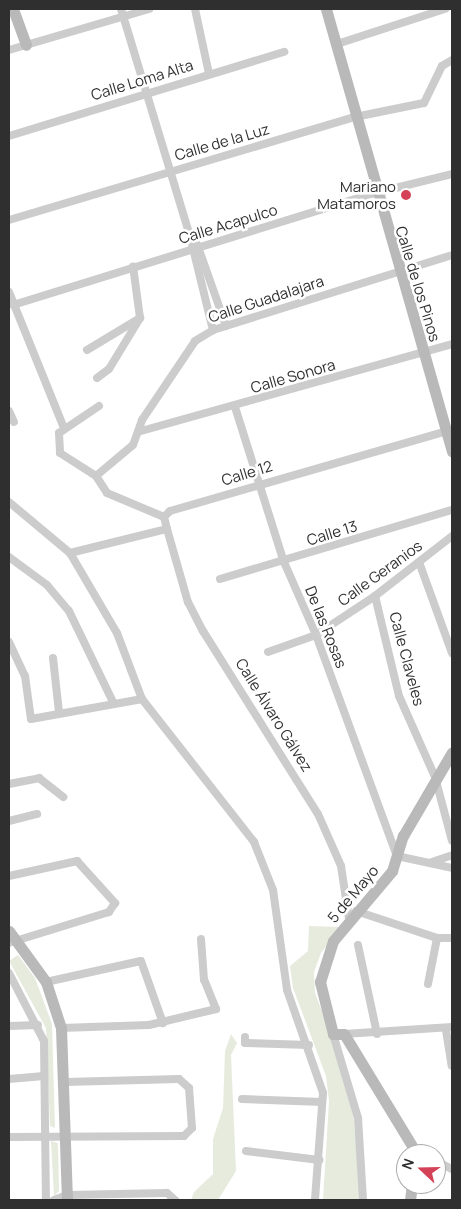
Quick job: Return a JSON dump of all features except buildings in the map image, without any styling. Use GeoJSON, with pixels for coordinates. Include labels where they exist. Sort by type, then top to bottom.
{"type":"FeatureCollection","features":[{"type":"Feature","properties":{"kind":"street"},"geometry":{"type":"LineString","coordinates":[[14,9],[26,45]]}},
{"type":"Feature","properties":{"kind":"street"},"geometry":{"type":"LineString","coordinates":[[9,50],[122,13],[149,9]]}},
{"type":"Feature","properties":{"kind":"street"},"geometry":{"type":"LineString","coordinates":[[195,9],[209,74]]}},
{"type":"Feature","properties":{"kind":"street","name":"Calle de los Pinos"},"geometry":{"type":"LineString","coordinates":[[326,9],[337,44],[375,193],[449,434],[452,451]]}},
{"type":"Feature","properties":{"kind":"street"},"geometry":{"type":"LineString","coordinates":[[412,9],[415,18]]}},
{"type":"Feature","properties":{"kind":"street"},"geometry":{"type":"LineString","coordinates":[[337,44],[445,9]]}},
{"type":"Feature","properties":{"kind":"street"},"geometry":{"type":"LineString","coordinates":[[122,13],[191,240],[190,250],[213,330]]}},
{"type":"Feature","properties":{"kind":"street","name":"Calle Loma Alta"},"geometry":{"type":"LineString","coordinates":[[9,136],[146,92],[284,52]]}},
{"type":"Feature","properties":{"kind":"street","name":"Calle de la Luz"},"geometry":{"type":"LineString","coordinates":[[9,220],[355,117],[424,103],[435,85],[442,66],[452,60]]}},
{"type":"Feature","properties":{"kind":"street","name":"Calle Acapulco"},"geometry":{"type":"LineString","coordinates":[[14,305],[133,266],[375,193],[452,174]]}},
{"type":"Feature","properties":{"kind":"street"},"geometry":{"type":"LineString","coordinates":[[191,240],[201,247],[226,326]]}},
{"type":"Feature","properties":{"kind":"street","name":"Calle Guadalajara"},"geometry":{"type":"LineString","coordinates":[[96,476],[126,452],[141,431],[142,420],[195,341],[213,330],[398,270],[452,255]]}},
{"type":"Feature","properties":{"kind":"street"},"geometry":{"type":"LineString","coordinates":[[97,378],[109,369],[140,318],[133,266]]}},
{"type":"Feature","properties":{"kind":"street"},"geometry":{"type":"LineString","coordinates":[[9,292],[64,428]]}},
{"type":"Feature","properties":{"kind":"street"},"geometry":{"type":"LineString","coordinates":[[87,350],[140,318]]}},
{"type":"Feature","properties":{"kind":"street","name":"Calle Sonora"},"geometry":{"type":"LineString","coordinates":[[141,431],[235,408],[452,344]]}},
{"type":"Feature","properties":{"kind":"street"},"geometry":{"type":"LineString","coordinates":[[70,554],[167,529],[164,517],[107,493],[96,476],[60,453],[56,440],[64,428],[99,406]]}},
{"type":"Feature","properties":{"kind":"street","name":"De las Rosas"},"geometry":{"type":"LineString","coordinates":[[235,408],[284,562],[316,634],[397,856]]}},
{"type":"Feature","properties":{"kind":"street"},"geometry":{"type":"LineString","coordinates":[[9,411],[14,422]]}},
{"type":"Feature","properties":{"kind":"street","name":"Calle 12"},"geometry":{"type":"LineString","coordinates":[[164,517],[170,511],[259,483],[449,434]]}},
{"type":"Feature","properties":{"kind":"street"},"geometry":{"type":"LineString","coordinates":[[9,502],[70,554],[117,634],[142,699],[254,842],[273,890],[287,990],[309,1045],[322,1102],[315,1200]]}},
{"type":"Feature","properties":{"kind":"street","name":"Calle 13"},"geometry":{"type":"LineString","coordinates":[[220,579],[284,562],[452,510]]}},
{"type":"Feature","properties":{"kind":"street","name":"Calle Álvaro Gálvez"},"geometry":{"type":"LineString","coordinates":[[167,529],[188,602],[202,631],[318,814],[341,866],[352,915]]}},
{"type":"Feature","properties":{"kind":"street","name":"Calle Geranios"},"geometry":{"type":"LineString","coordinates":[[268,652],[316,634],[375,596],[452,536]]}},
{"type":"Feature","properties":{"kind":"street"},"geometry":{"type":"LineString","coordinates":[[9,557],[47,585],[70,610],[114,704]]}},
{"type":"Feature","properties":{"kind":"street"},"geometry":{"type":"LineString","coordinates":[[419,562],[452,653]]}},
{"type":"Feature","properties":{"kind":"street","name":"Calle Claveles"},"geometry":{"type":"LineString","coordinates":[[375,596],[400,696],[435,777],[452,841]]}},
{"type":"Feature","properties":{"kind":"street"},"geometry":{"type":"LineString","coordinates":[[9,642],[25,676],[31,718],[142,699]]}},
{"type":"Feature","properties":{"kind":"street"},"geometry":{"type":"LineString","coordinates":[[53,658],[59,712]]}},
{"type":"Feature","properties":{"kind":"street","name":"5 de Mayo"},"geometry":{"type":"LineString","coordinates":[[410,1144],[338,1034],[323,999],[322,967],[352,915],[392,871],[397,856],[435,777],[452,752]]}},
{"type":"Feature","properties":{"kind":"street"},"geometry":{"type":"LineString","coordinates":[[9,784],[39,778],[63,797]]}},
{"type":"Feature","properties":{"kind":"street"},"geometry":{"type":"LineString","coordinates":[[9,821],[37,814]]}},
{"type":"Feature","properties":{"kind":"street"},"geometry":{"type":"LineString","coordinates":[[432,862],[452,855]]}},
{"type":"Feature","properties":{"kind":"street"},"geometry":{"type":"LineString","coordinates":[[397,856],[432,862],[452,868]]}},
{"type":"Feature","properties":{"kind":"street"},"geometry":{"type":"LineString","coordinates":[[9,876],[77,861],[115,903],[109,912],[11,937],[46,982],[61,1028],[67,1198]]}},
{"type":"Feature","properties":{"kind":"street"},"geometry":{"type":"LineString","coordinates":[[352,915],[437,938],[452,938]]}},
{"type":"Feature","properties":{"kind":"street"},"geometry":{"type":"LineString","coordinates":[[428,984],[437,938]]}},
{"type":"Feature","properties":{"kind":"street"},"geometry":{"type":"LineString","coordinates":[[61,1028],[163,1023],[216,1009],[204,980],[201,939]]}},
{"type":"Feature","properties":{"kind":"street"},"geometry":{"type":"LineString","coordinates":[[358,945],[377,1034]]}},
{"type":"Feature","properties":{"kind":"street"},"geometry":{"type":"LineString","coordinates":[[46,982],[141,960],[163,1023]]}},
{"type":"Feature","properties":{"kind":"street"},"geometry":{"type":"LineString","coordinates":[[9,973],[38,1026],[44,1041],[46,1200]]}},
{"type":"Feature","properties":{"kind":"street"},"geometry":{"type":"LineString","coordinates":[[9,1026],[38,1026]]}},
{"type":"Feature","properties":{"kind":"street"},"geometry":{"type":"LineString","coordinates":[[363,1200],[358,1118],[338,1034],[377,1034],[449,1029],[452,1066]]}},
{"type":"Feature","properties":{"kind":"street"},"geometry":{"type":"LineString","coordinates":[[245,1037],[245,1043],[309,1045]]}},
{"type":"Feature","properties":{"kind":"street"},"geometry":{"type":"LineString","coordinates":[[9,1079],[44,1076]]}},
{"type":"Feature","properties":{"kind":"street"},"geometry":{"type":"LineString","coordinates":[[9,1137],[66,1140],[184,1136],[192,1128],[189,1088],[179,1079],[64,1082]]}},
{"type":"Feature","properties":{"kind":"street"},"geometry":{"type":"LineString","coordinates":[[242,1099],[322,1102]]}},
{"type":"Feature","properties":{"kind":"street"},"geometry":{"type":"LineString","coordinates":[[246,1151],[319,1160]]}},
{"type":"Feature","properties":{"kind":"street"},"geometry":{"type":"LineString","coordinates":[[54,1200],[167,1193],[175,1200]]}},
{"type":"Feature","properties":{"kind":"shaded area"},"geometry":{"type":"Polygon","coordinates":[[[309,926],[341,927],[321,953],[314,972],[315,993],[350,1083],[362,1200],[323,1200],[329,1101],[326,1076],[293,988],[290,966],[308,951],[309,926]]]}},
{"type":"Feature","properties":{"kind":"shaded area"},"geometry":{"type":"Polygon","coordinates":[[[18,955],[35,978],[52,1024],[55,1128],[50,1126],[46,1028],[9,961],[18,955]]]}},
{"type":"Feature","properties":{"kind":"shaded area"},"geometry":{"type":"Polygon","coordinates":[[[231,1034],[237,1043],[231,1055],[236,1171],[218,1200],[191,1200],[194,1192],[213,1174],[213,1139],[223,1108],[225,1051],[231,1034]]]}},
{"type":"Feature","properties":{"kind":"shaded area"},"geometry":{"type":"Polygon","coordinates":[[[51,1141],[58,1143],[59,1191],[54,1196],[51,1141]]]}},
{"type":"Feature","properties":{"kind":"place","name":"Mariano Matamoros"},"geometry":{"type":"Point","coordinates":[406,195]}}]}
